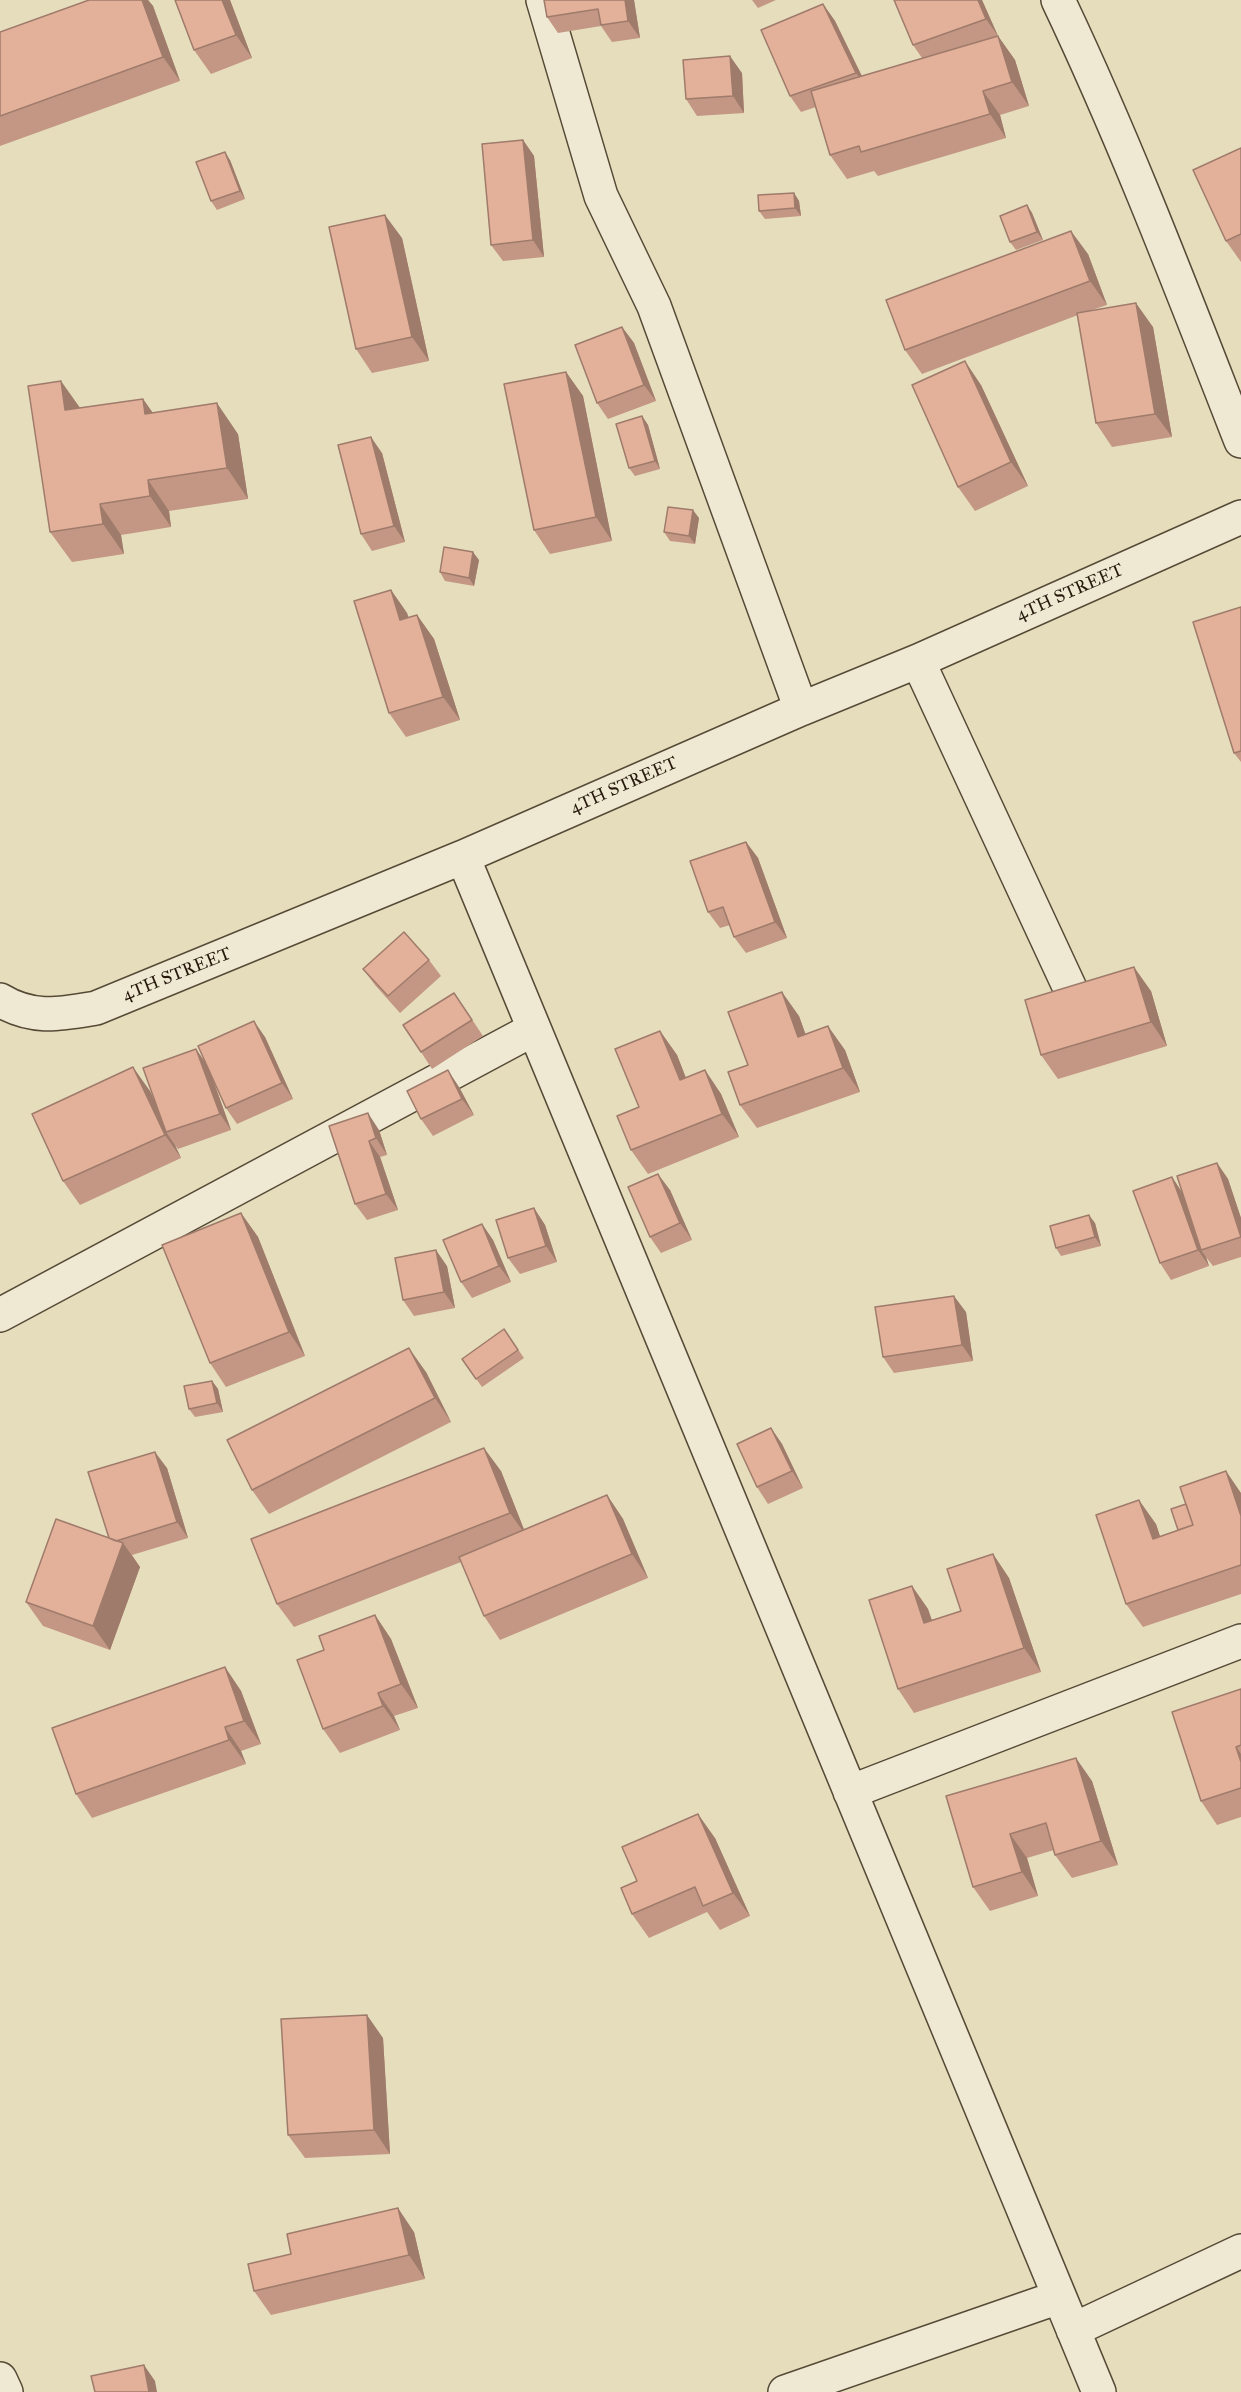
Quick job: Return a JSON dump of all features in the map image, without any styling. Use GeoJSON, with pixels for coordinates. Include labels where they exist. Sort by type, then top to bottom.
{"type":"FeatureCollection","features":[{"type":"Feature","properties":{"kind":"street"},"geometry":{"type":"LineString","coordinates":[[543,0],[601,196],[654,306],[801,709]]}},
{"type":"Feature","properties":{"kind":"street"},"geometry":{"type":"LineString","coordinates":[[1058,0],[1082,51],[1180,286],[1241,441]]}},
{"type":"Feature","properties":{"kind":"street","name":"4TH STREET"},"geometry":{"type":"LineString","coordinates":[[0,1000],[12,1008],[50,1016],[96,1008],[463,857],[801,709],[918,661],[1241,517]]}},
{"type":"Feature","properties":{"kind":"street"},"geometry":{"type":"LineString","coordinates":[[918,661],[1074,997]]}},
{"type":"Feature","properties":{"kind":"street"},"geometry":{"type":"LineString","coordinates":[[463,857],[1100,2392]]}},
{"type":"Feature","properties":{"kind":"street"},"geometry":{"type":"LineString","coordinates":[[0,1315],[534,1029]]}},
{"type":"Feature","properties":{"kind":"street"},"geometry":{"type":"LineString","coordinates":[[850,1792],[1241,1641]]}},
{"type":"Feature","properties":{"kind":"street"},"geometry":{"type":"LineString","coordinates":[[1073,2330],[1241,2252]]}},
{"type":"Feature","properties":{"kind":"street"},"geometry":{"type":"LineString","coordinates":[[785,2392],[1059,2297]]}},
{"type":"Feature","properties":{"kind":"street"},"geometry":{"type":"LineString","coordinates":[[0,2379],[6,2392]]}},
{"type":"Feature","properties":{"kind":"building"},"geometry":{"type":"Polygon","coordinates":[[[89,0],[142,0],[163,57],[0,116],[0,32],[89,0]]]}},
{"type":"Feature","properties":{"kind":"building"},"geometry":{"type":"Polygon","coordinates":[[[175,0],[222,0],[236,35],[194,50],[175,0]]]}},
{"type":"Feature","properties":{"kind":"building"},"geometry":{"type":"Polygon","coordinates":[[[544,0],[625,0],[628,21],[601,25],[598,9],[547,17],[544,0]]]}},
{"type":"Feature","properties":{"kind":"building"},"geometry":{"type":"Polygon","coordinates":[[[894,0],[978,0],[986,19],[913,45],[894,0]]]}},
{"type":"Feature","properties":{"kind":"building"},"geometry":{"type":"Polygon","coordinates":[[[823,4],[856,73],[790,96],[761,30],[823,4]]]}},
{"type":"Feature","properties":{"kind":"building"},"geometry":{"type":"Polygon","coordinates":[[[998,36],[1012,82],[983,91],[990,114],[861,152],[859,146],[830,155],[811,91],[998,36]]]}},
{"type":"Feature","properties":{"kind":"building"},"geometry":{"type":"Polygon","coordinates":[[[730,56],[733,96],[686,99],[683,60],[730,56]]]}},
{"type":"Feature","properties":{"kind":"building"},"geometry":{"type":"Polygon","coordinates":[[[523,140],[533,240],[491,245],[482,144],[523,140]]]}},
{"type":"Feature","properties":{"kind":"building"},"geometry":{"type":"Polygon","coordinates":[[[1241,148],[1241,234],[1226,241],[1193,170],[1241,148]]]}},
{"type":"Feature","properties":{"kind":"building"},"geometry":{"type":"Polygon","coordinates":[[[225,152],[240,191],[211,201],[196,162],[225,152]]]}},
{"type":"Feature","properties":{"kind":"building"},"geometry":{"type":"Polygon","coordinates":[[[794,193],[795,208],[759,211],[758,195],[794,193]]]}},
{"type":"Feature","properties":{"kind":"building"},"geometry":{"type":"Polygon","coordinates":[[[1027,205],[1037,232],[1010,242],[1000,216],[1027,205]]]}},
{"type":"Feature","properties":{"kind":"building"},"geometry":{"type":"Polygon","coordinates":[[[385,215],[412,337],[356,349],[329,227],[385,215]]]}},
{"type":"Feature","properties":{"kind":"building"},"geometry":{"type":"Polygon","coordinates":[[[1071,231],[1090,281],[905,350],[886,300],[1071,231]]]}},
{"type":"Feature","properties":{"kind":"building"},"geometry":{"type":"Polygon","coordinates":[[[1136,303],[1155,414],[1096,423],[1077,313],[1136,303]]]}},
{"type":"Feature","properties":{"kind":"building"},"geometry":{"type":"Polygon","coordinates":[[[622,327],[644,385],[597,403],[575,345],[622,327]]]}},
{"type":"Feature","properties":{"kind":"building"},"geometry":{"type":"Polygon","coordinates":[[[965,361],[1011,462],[958,487],[912,385],[965,361]]]}},
{"type":"Feature","properties":{"kind":"building"},"geometry":{"type":"Polygon","coordinates":[[[566,372],[596,517],[534,530],[504,384],[566,372]]]}},
{"type":"Feature","properties":{"kind":"building"},"geometry":{"type":"Polygon","coordinates":[[[61,381],[65,410],[143,399],[145,414],[217,403],[227,468],[148,480],[150,496],[100,504],[103,524],[50,532],[28,386],[61,381]]]}},
{"type":"Feature","properties":{"kind":"building"},"geometry":{"type":"Polygon","coordinates":[[[642,416],[655,461],[629,468],[616,424],[642,416]]]}},
{"type":"Feature","properties":{"kind":"building"},"geometry":{"type":"Polygon","coordinates":[[[371,437],[394,526],[361,534],[338,445],[371,437]]]}},
{"type":"Feature","properties":{"kind":"building"},"geometry":{"type":"Polygon","coordinates":[[[668,507],[693,510],[689,536],[664,532],[668,507]]]}},
{"type":"Feature","properties":{"kind":"building"},"geometry":{"type":"Polygon","coordinates":[[[444,547],[473,552],[469,578],[440,572],[444,547]]]}},
{"type":"Feature","properties":{"kind":"building"},"geometry":{"type":"Polygon","coordinates":[[[391,590],[400,620],[417,615],[443,697],[389,713],[354,601],[391,590]]]}},
{"type":"Feature","properties":{"kind":"building"},"geometry":{"type":"Polygon","coordinates":[[[1241,607],[1241,751],[1234,753],[1193,622],[1241,607]]]}},
{"type":"Feature","properties":{"kind":"building"},"geometry":{"type":"Polygon","coordinates":[[[746,842],[775,922],[734,937],[723,907],[708,912],[690,861],[746,842]]]}},
{"type":"Feature","properties":{"kind":"building"},"geometry":{"type":"Polygon","coordinates":[[[404,932],[429,960],[388,996],[363,969],[404,932]]]}},
{"type":"Feature","properties":{"kind":"building"},"geometry":{"type":"Polygon","coordinates":[[[1134,967],[1151,1022],[1041,1055],[1025,1000],[1134,967]]]}},
{"type":"Feature","properties":{"kind":"building"},"geometry":{"type":"Polygon","coordinates":[[[782,992],[798,1037],[828,1026],[843,1068],[740,1105],[728,1072],[748,1065],[728,1012],[782,992]]]}},
{"type":"Feature","properties":{"kind":"building"},"geometry":{"type":"Polygon","coordinates":[[[454,993],[472,1020],[421,1052],[403,1025],[454,993]]]}},
{"type":"Feature","properties":{"kind":"building"},"geometry":{"type":"Polygon","coordinates":[[[254,1021],[282,1083],[226,1108],[198,1046],[254,1021]]]}},
{"type":"Feature","properties":{"kind":"building"},"geometry":{"type":"Polygon","coordinates":[[[660,1031],[680,1080],[705,1070],[722,1114],[631,1150],[617,1116],[639,1107],[615,1049],[660,1031]]]}},
{"type":"Feature","properties":{"kind":"building"},"geometry":{"type":"Polygon","coordinates":[[[196,1049],[220,1114],[166,1132],[143,1068],[196,1049]]]}},
{"type":"Feature","properties":{"kind":"building"},"geometry":{"type":"Polygon","coordinates":[[[133,1067],[165,1135],[63,1181],[32,1114],[133,1067]]]}},
{"type":"Feature","properties":{"kind":"building"},"geometry":{"type":"Polygon","coordinates":[[[448,1070],[462,1099],[421,1119],[407,1091],[448,1070]]]}},
{"type":"Feature","properties":{"kind":"building"},"geometry":{"type":"Polygon","coordinates":[[[368,1113],[376,1138],[369,1141],[386,1194],[355,1204],[329,1126],[368,1113]]]}},
{"type":"Feature","properties":{"kind":"building"},"geometry":{"type":"Polygon","coordinates":[[[1217,1163],[1241,1237],[1201,1250],[1177,1176],[1217,1163]]]}},
{"type":"Feature","properties":{"kind":"building"},"geometry":{"type":"Polygon","coordinates":[[[658,1174],[680,1223],[650,1237],[628,1187],[658,1174]]]}},
{"type":"Feature","properties":{"kind":"building"},"geometry":{"type":"Polygon","coordinates":[[[1172,1177],[1198,1250],[1160,1263],[1133,1191],[1172,1177]]]}},
{"type":"Feature","properties":{"kind":"building"},"geometry":{"type":"Polygon","coordinates":[[[534,1208],[546,1246],[508,1258],[496,1220],[534,1208]]]}},
{"type":"Feature","properties":{"kind":"building"},"geometry":{"type":"Polygon","coordinates":[[[241,1213],[289,1332],[210,1363],[162,1245],[241,1213]]]}},
{"type":"Feature","properties":{"kind":"building"},"geometry":{"type":"Polygon","coordinates":[[[1089,1215],[1095,1237],[1056,1248],[1050,1226],[1089,1215]]]}},
{"type":"Feature","properties":{"kind":"building"},"geometry":{"type":"Polygon","coordinates":[[[482,1224],[499,1266],[461,1282],[443,1240],[482,1224]]]}},
{"type":"Feature","properties":{"kind":"building"},"geometry":{"type":"Polygon","coordinates":[[[436,1250],[444,1292],[403,1300],[395,1258],[436,1250]]]}},
{"type":"Feature","properties":{"kind":"building"},"geometry":{"type":"Polygon","coordinates":[[[954,1296],[962,1345],[883,1357],[875,1307],[954,1296]]]}},
{"type":"Feature","properties":{"kind":"building"},"geometry":{"type":"Polygon","coordinates":[[[504,1329],[518,1350],[476,1379],[462,1359],[504,1329]]]}},
{"type":"Feature","properties":{"kind":"building"},"geometry":{"type":"Polygon","coordinates":[[[409,1348],[435,1398],[252,1490],[227,1440],[409,1348]]]}},
{"type":"Feature","properties":{"kind":"building"},"geometry":{"type":"Polygon","coordinates":[[[212,1381],[217,1403],[189,1409],[184,1386],[212,1381]]]}},
{"type":"Feature","properties":{"kind":"building"},"geometry":{"type":"Polygon","coordinates":[[[771,1428],[792,1471],[757,1487],[737,1444],[771,1428]]]}},
{"type":"Feature","properties":{"kind":"building"},"geometry":{"type":"Polygon","coordinates":[[[484,1448],[510,1513],[277,1604],[251,1539],[484,1448]]]}},
{"type":"Feature","properties":{"kind":"building"},"geometry":{"type":"Polygon","coordinates":[[[155,1452],[177,1522],[116,1541],[109,1538],[88,1472],[155,1452]]]}},
{"type":"Feature","properties":{"kind":"building"},"geometry":{"type":"Polygon","coordinates":[[[1226,1471],[1241,1516],[1241,1565],[1126,1604],[1096,1515],[1139,1500],[1153,1539],[1193,1525],[1180,1487],[1226,1471]]]}},
{"type":"Feature","properties":{"kind":"building"},"geometry":{"type":"Polygon","coordinates":[[[607,1495],[632,1554],[484,1616],[459,1557],[607,1495]]]}},
{"type":"Feature","properties":{"kind":"building"},"geometry":{"type":"Polygon","coordinates":[[[1186,1504],[1193,1525],[1178,1530],[1171,1509],[1186,1504]]]}},
{"type":"Feature","properties":{"kind":"building"},"geometry":{"type":"Polygon","coordinates":[[[56,1519],[123,1543],[93,1626],[26,1602],[56,1519]]]}},
{"type":"Feature","properties":{"kind":"building"},"geometry":{"type":"Polygon","coordinates":[[[993,1554],[1024,1648],[898,1689],[869,1600],[912,1586],[924,1623],[961,1611],[947,1569],[993,1554]]]}},
{"type":"Feature","properties":{"kind":"building"},"geometry":{"type":"Polygon","coordinates":[[[375,1615],[401,1684],[378,1693],[383,1706],[323,1729],[297,1660],[324,1650],[319,1636],[375,1615]]]}},
{"type":"Feature","properties":{"kind":"building"},"geometry":{"type":"Polygon","coordinates":[[[225,1667],[244,1721],[225,1727],[229,1740],[76,1794],[52,1728],[225,1667]]]}},
{"type":"Feature","properties":{"kind":"building"},"geometry":{"type":"Polygon","coordinates":[[[1241,1689],[1241,1745],[1236,1747],[1241,1762],[1241,1788],[1201,1801],[1172,1712],[1241,1689]]]}},
{"type":"Feature","properties":{"kind":"building"},"geometry":{"type":"Polygon","coordinates":[[[1076,1758],[1101,1841],[1055,1855],[1046,1823],[1010,1834],[1022,1872],[973,1887],[946,1796],[1076,1758]]]}},
{"type":"Feature","properties":{"kind":"building"},"geometry":{"type":"Polygon","coordinates":[[[698,1814],[733,1893],[703,1906],[695,1887],[632,1914],[621,1888],[637,1881],[622,1847],[698,1814]]]}},
{"type":"Feature","properties":{"kind":"building"},"geometry":{"type":"Polygon","coordinates":[[[367,2015],[374,2130],[288,2135],[281,2019],[367,2015]]]}},
{"type":"Feature","properties":{"kind":"building"},"geometry":{"type":"Polygon","coordinates":[[[398,2208],[409,2255],[254,2291],[248,2264],[291,2254],[287,2234],[398,2208]]]}},
{"type":"Feature","properties":{"kind":"building"},"geometry":{"type":"Polygon","coordinates":[[[144,2365],[149,2392],[95,2392],[91,2376],[144,2365]]]}}]}
